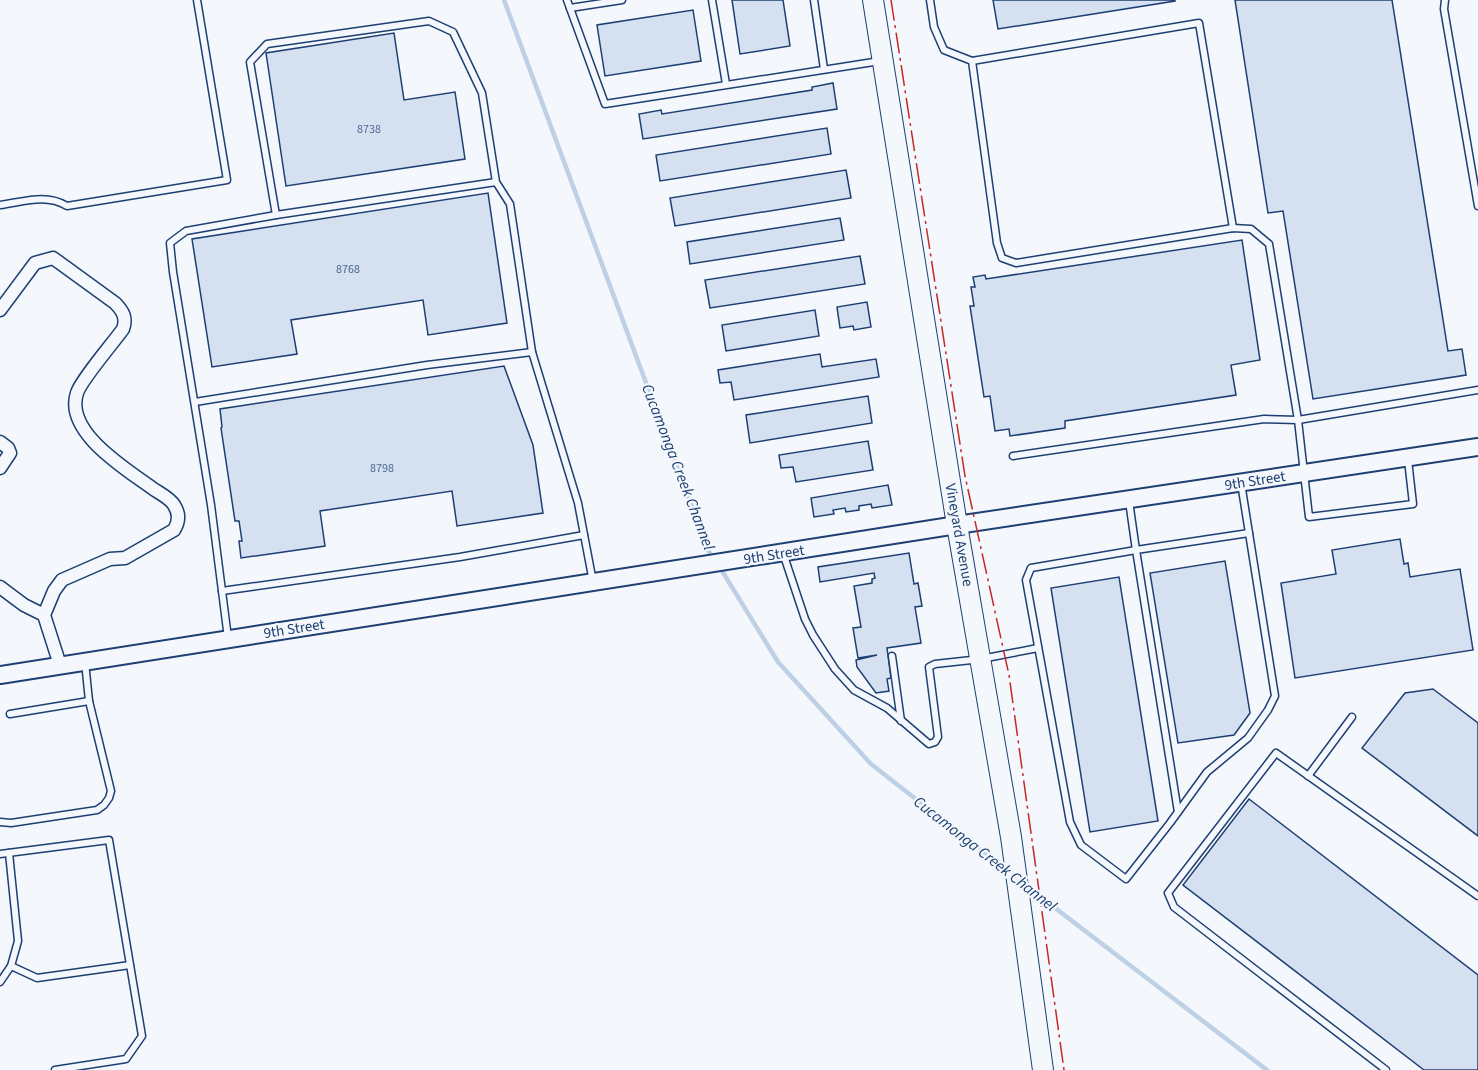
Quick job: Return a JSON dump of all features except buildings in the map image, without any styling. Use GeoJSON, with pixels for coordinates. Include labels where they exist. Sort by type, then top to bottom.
{"type":"FeatureCollection","features":[{"type":"Feature","properties":{"kind":"main road","name":"Vineyard Avenue"},"geometry":{"type":"LineString","coordinates":[[873,0],[957,525],[1011,837],[1043,1070]]}},
{"type":"Feature","properties":{"kind":"street"},"geometry":{"type":"LineString","coordinates":[[0,310],[35,263],[52,258],[122,310],[126,321],[123,329],[77,393],[76,409],[80,424],[89,437],[122,466],[173,503],[178,513],[178,522],[174,530],[125,558],[110,559],[62,580],[54,591],[44,615],[60,665]]}},
{"type":"Feature","properties":{"kind":"street"},"geometry":{"type":"LineString","coordinates":[[0,442],[8,448],[10,453],[0,468]]}},
{"type":"Feature","properties":{"kind":"street","name":"9th Street"},"geometry":{"type":"LineString","coordinates":[[0,675],[957,525],[1478,447]]}},
{"type":"Feature","properties":{"kind":"street"},"geometry":{"type":"LineString","coordinates":[[0,587],[24,605],[44,615]]}},
{"type":"Feature","properties":{"kind":"lane"},"geometry":{"type":"LineString","coordinates":[[0,205],[47,198],[67,206],[227,180],[197,0]]}},
{"type":"Feature","properties":{"kind":"lane"},"geometry":{"type":"LineString","coordinates":[[567,0],[605,104],[883,60]]}},
{"type":"Feature","properties":{"kind":"lane"},"geometry":{"type":"LineString","coordinates":[[570,8],[622,0]]}},
{"type":"Feature","properties":{"kind":"lane"},"geometry":{"type":"LineString","coordinates":[[712,0],[726,84]]}},
{"type":"Feature","properties":{"kind":"lane"},"geometry":{"type":"LineString","coordinates":[[814,0],[824,69]]}},
{"type":"Feature","properties":{"kind":"lane"},"geometry":{"type":"LineString","coordinates":[[930,0],[934,27],[944,50],[972,61],[1199,23],[1233,228]]}},
{"type":"Feature","properties":{"kind":"lane"},"geometry":{"type":"LineString","coordinates":[[1445,0],[1444,9],[1478,206]]}},
{"type":"Feature","properties":{"kind":"lane"},"geometry":{"type":"LineString","coordinates":[[276,215],[250,62],[267,44],[429,21],[453,32],[482,93],[496,182],[510,204],[532,352],[578,503],[593,583]]}},
{"type":"Feature","properties":{"kind":"lane"},"geometry":{"type":"LineString","coordinates":[[972,61],[997,243],[1002,258],[1016,263],[1233,228],[1251,229],[1269,244],[1298,420],[1309,517],[1413,504],[1408,457]]}},
{"type":"Feature","properties":{"kind":"lane"},"geometry":{"type":"LineString","coordinates":[[228,639],[170,243],[186,231],[496,182]]}},
{"type":"Feature","properties":{"kind":"lane"},"geometry":{"type":"LineString","coordinates":[[195,402],[427,365],[532,352]]}},
{"type":"Feature","properties":{"kind":"lane"},"geometry":{"type":"LineString","coordinates":[[1013,456],[1264,419],[1298,420],[1478,390]]}},
{"type":"Feature","properties":{"kind":"lane"},"geometry":{"type":"LineString","coordinates":[[1241,483],[1249,533],[1275,696],[1248,738],[1207,772],[1126,879],[1081,845],[1070,822],[1026,580],[1031,568],[1249,533]]}},
{"type":"Feature","properties":{"kind":"lane"},"geometry":{"type":"LineString","coordinates":[[1129,499],[1178,812]]}},
{"type":"Feature","properties":{"kind":"lane"},"geometry":{"type":"LineString","coordinates":[[222,591],[449,559],[584,535]]}},
{"type":"Feature","properties":{"kind":"lane"},"geometry":{"type":"LineString","coordinates":[[783,553],[805,619],[835,669],[854,690],[887,708],[929,744],[935,742],[938,736],[929,667],[935,664],[981,659],[1038,648]]}},
{"type":"Feature","properties":{"kind":"lane"},"geometry":{"type":"LineString","coordinates":[[892,656],[901,721]]}},
{"type":"Feature","properties":{"kind":"lane"},"geometry":{"type":"LineString","coordinates":[[0,822],[11,823],[97,810],[109,798],[110,781],[89,701],[85,661]]}},
{"type":"Feature","properties":{"kind":"lane"},"geometry":{"type":"LineString","coordinates":[[10,714],[89,701]]}},
{"type":"Feature","properties":{"kind":"lane"},"geometry":{"type":"LineString","coordinates":[[1308,776],[1352,717]]}},
{"type":"Feature","properties":{"kind":"lane"},"geometry":{"type":"LineString","coordinates":[[1386,1070],[1174,906],[1168,893],[1276,753],[1478,896]]}},
{"type":"Feature","properties":{"kind":"lane"},"geometry":{"type":"LineString","coordinates":[[0,854],[109,840],[142,1036],[126,1059],[55,1070]]}},
{"type":"Feature","properties":{"kind":"lane"},"geometry":{"type":"LineString","coordinates":[[0,982],[11,966],[18,941],[9,853]]}},
{"type":"Feature","properties":{"kind":"lane"},"geometry":{"type":"LineString","coordinates":[[11,966],[37,978],[130,965]]}},
{"type":"Feature","properties":{"kind":"waterway","name":"Cucamonga Creek Channel"},"geometry":{"type":"LineString","coordinates":[[504,0],[708,550],[714,559]]}},
{"type":"Feature","properties":{"kind":"waterway","name":"Cucamonga Creek Channel"},"geometry":{"type":"LineString","coordinates":[[719,566],[778,662],[871,764],[1009,872]]}},
{"type":"Feature","properties":{"kind":"waterway","name":"Cucamonga Creek Channel"},"geometry":{"type":"LineString","coordinates":[[1025,885],[1267,1070]]}},
{"type":"Feature","properties":{"kind":"power"},"geometry":{"type":"LineString","coordinates":[[891,0],[965,476],[1009,675],[1064,1070]]}}]}
